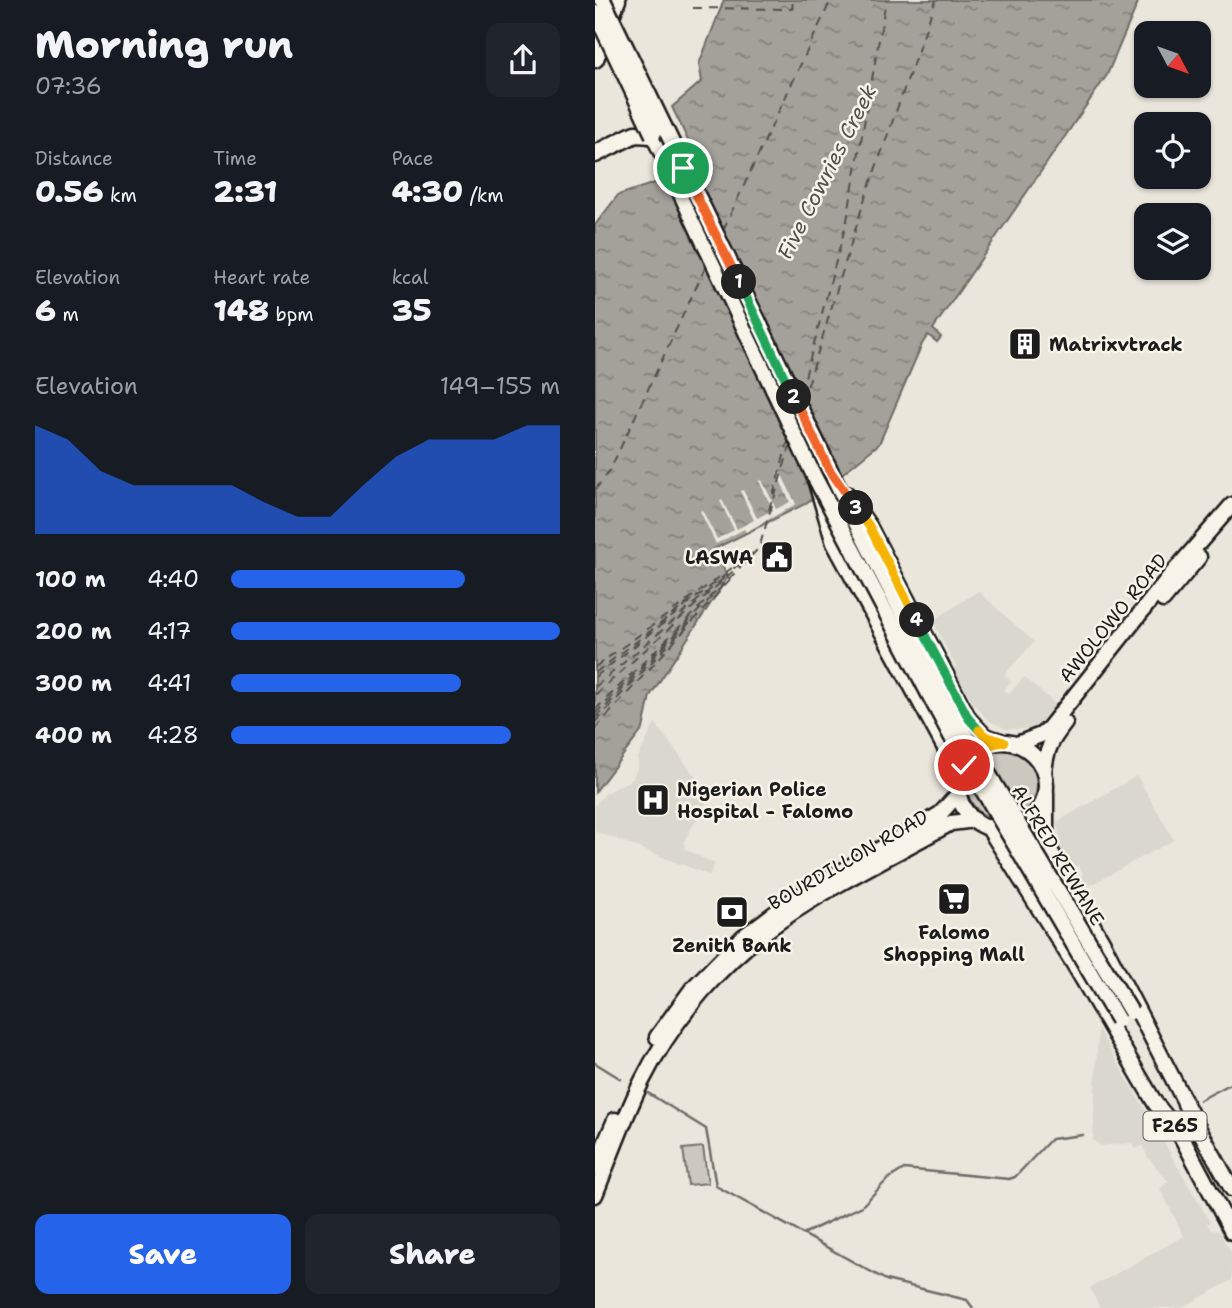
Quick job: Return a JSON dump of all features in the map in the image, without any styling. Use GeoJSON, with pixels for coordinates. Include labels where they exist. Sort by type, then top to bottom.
{"type":"FeatureCollection","features":[{"type":"Feature","properties":{"kind":"highway"},"geometry":{"type":"LineString","coordinates":[[595,11],[601,0]]}},
{"type":"Feature","properties":{"kind":"highway"},"geometry":{"type":"LineString","coordinates":[[595,59],[617,0]]}},
{"type":"Feature","properties":{"kind":"highway"},"geometry":{"type":"LineString","coordinates":[[595,155],[635,134],[653,135]]}},
{"type":"Feature","properties":{"kind":"main road","name":"ALFRED REWANE"},"geometry":{"type":"LineString","coordinates":[[601,0],[829,469],[976,756],[1124,1016]]}},
{"type":"Feature","properties":{"kind":"main road","name":"F265"},"geometry":{"type":"LineString","coordinates":[[595,11],[814,475],[950,736],[1124,1016],[1190,1112],[1232,1189]]}},
{"type":"Feature","properties":{"kind":"main road"},"geometry":{"type":"LineString","coordinates":[[829,469],[869,526],[969,719],[985,736],[1029,751],[1038,760],[1044,773],[1046,837],[1051,852],[1103,943],[1190,1112]]}},
{"type":"Feature","properties":{"kind":"main road"},"geometry":{"type":"LineString","coordinates":[[814,475],[834,543],[960,776]]}},
{"type":"Feature","properties":{"kind":"main road","name":"AWOLOWO ROAD"},"geometry":{"type":"LineString","coordinates":[[1011,743],[1041,735],[1049,728],[1170,576],[1232,505]]}},
{"type":"Feature","properties":{"kind":"main road","name":"AWOLOWO ROAD"},"geometry":{"type":"LineString","coordinates":[[1044,773],[1045,754],[1051,741],[1177,582],[1232,519]]}},
{"type":"Feature","properties":{"kind":"main road"},"geometry":{"type":"LineString","coordinates":[[1011,743],[992,743],[971,755],[960,776],[959,793],[967,813],[981,824],[1075,966],[1155,1103],[1177,1130]]}},
{"type":"Feature","properties":{"kind":"main road"},"geometry":{"type":"LineString","coordinates":[[981,824],[1000,830],[1025,823],[1042,804],[1046,792]]}},
{"type":"Feature","properties":{"kind":"main road","name":"BOURDILLON ROAD"},"geometry":{"type":"LineString","coordinates":[[595,1167],[635,1076],[653,1043],[692,989],[719,960],[773,912],[940,814],[959,793]]}},
{"type":"Feature","properties":{"kind":"main road","name":"BOURDILLON ROAD"},"geometry":{"type":"LineString","coordinates":[[595,1195],[642,1080],[660,1049],[706,988],[730,962],[753,941],[797,910],[951,823],[981,824]]}},
{"type":"Feature","properties":{"kind":"main road","name":"F265"},"geometry":{"type":"LineString","coordinates":[[1124,1016],[1177,1130],[1232,1232]]}},
{"type":"Feature","properties":{"kind":"shaded area"},"geometry":{"type":"Polygon","coordinates":[[[978,591],[1034,642],[1004,675],[1011,682],[1004,690],[1009,694],[1024,677],[1060,708],[1038,726],[1007,729],[989,721],[974,704],[953,669],[956,667],[933,621],[978,591]]]}},
{"type":"Feature","properties":{"kind":"shaded area","name":"Nigerian Police Hospital - Falomo"},"geometry":{"type":"Polygon","coordinates":[[[655,723],[710,796],[684,841],[685,849],[715,864],[709,875],[595,831],[595,805],[606,793],[634,778],[638,758],[655,723]]]}},
{"type":"Feature","properties":{"kind":"shaded area"},"geometry":{"type":"Polygon","coordinates":[[[1002,750],[1027,760],[1037,785],[1027,810],[1002,820],[977,810],[967,785],[977,760],[1002,750]]]}},
{"type":"Feature","properties":{"kind":"shaded area"},"geometry":{"type":"Polygon","coordinates":[[[1137,776],[1174,840],[1083,889],[1078,881],[1083,874],[1079,866],[1069,866],[1057,844],[1060,838],[1058,821],[1137,776]]]}},
{"type":"Feature","properties":{"kind":"shaded area"},"geometry":{"type":"Polygon","coordinates":[[[1098,1029],[1210,1222],[1207,1224],[1211,1230],[1219,1231],[1232,1254],[1232,1280],[1181,1308],[1100,1308],[1090,1288],[1184,1236],[1160,1189],[1168,1181],[1147,1156],[1143,1146],[1135,1149],[1131,1143],[1101,1146],[1093,1140],[1098,1029]]]}},
{"type":"Feature","properties":{"kind":"shaded area"},"geometry":{"type":"Polygon","coordinates":[[[703,1147],[708,1183],[688,1185],[683,1149],[703,1147]]]}},
{"type":"Feature","properties":{"kind":"water","name":"Five Cowries Creek"},"geometry":{"type":"Polygon","coordinates":[[[724,0],[1139,0],[1107,75],[933,329],[941,337],[937,342],[928,335],[922,344],[879,444],[805,504],[714,549],[728,577],[650,696],[643,729],[595,792],[595,225],[618,195],[664,180],[697,159],[672,107],[702,81],[699,64],[724,0]]]}},
{"type":"Feature","properties":{"kind":"pier"},"geometry":{"type":"Polygon","coordinates":[[[780,471],[796,504],[746,532],[744,529],[716,544],[700,511],[702,510],[717,539],[734,530],[720,501],[722,500],[737,529],[754,520],[740,491],[743,490],[757,518],[773,510],[759,481],[762,480],[776,509],[790,502],[777,473],[780,471]]]}},
{"type":"Feature","properties":{"kind":"waterway"},"geometry":{"type":"LineString","coordinates":[[595,1063],[621,1079]]}},
{"type":"Feature","properties":{"kind":"waterway"},"geometry":{"type":"LineString","coordinates":[[1200,1100],[1232,1083]]}},
{"type":"Feature","properties":{"kind":"waterway"},"geometry":{"type":"LineString","coordinates":[[648,1093],[706,1129],[716,1186],[886,1280],[967,1300],[973,1308]]}},
{"type":"Feature","properties":{"kind":"waterway"},"geometry":{"type":"LineString","coordinates":[[803,1234],[862,1206],[888,1179],[904,1169],[1009,1179],[1015,1177],[1051,1139],[1083,1135]]}},
{"type":"Feature","properties":{"kind":"ferry route"},"geometry":{"type":"LineString","coordinates":[[693,8],[792,9],[793,0]]}},
{"type":"Feature","properties":{"kind":"ferry route"},"geometry":{"type":"LineString","coordinates":[[723,230],[831,0]]}},
{"type":"Feature","properties":{"kind":"ferry route"},"geometry":{"type":"LineString","coordinates":[[801,392],[847,220],[886,0]]}},
{"type":"Feature","properties":{"kind":"ferry route"},"geometry":{"type":"LineString","coordinates":[[803,401],[864,201],[936,0]]}},
{"type":"Feature","properties":{"kind":"ferry route"},"geometry":{"type":"LineString","coordinates":[[595,490],[610,470],[707,264]]}},
{"type":"Feature","properties":{"kind":"ferry route"},"geometry":{"type":"LineString","coordinates":[[769,510],[789,438]]}},
{"type":"Feature","properties":{"kind":"ferry route"},"geometry":{"type":"LineString","coordinates":[[595,718],[759,548],[791,443]]}},
{"type":"Feature","properties":{"kind":"ferry route"},"geometry":{"type":"LineString","coordinates":[[595,677],[753,553]]}},
{"type":"Feature","properties":{"kind":"ferry route"},"geometry":{"type":"LineString","coordinates":[[595,695],[748,558]]}},
{"type":"Feature","properties":{"kind":"ferry route"},"geometry":{"type":"LineString","coordinates":[[595,667],[736,565]]}},
{"type":"Feature","properties":{"kind":"ferry route"},"geometry":{"type":"LineString","coordinates":[[595,729],[733,577]]}},
{"type":"Feature","properties":{"kind":"ferry route"},"geometry":{"type":"LineString","coordinates":[[595,687],[724,578]]}},
{"type":"Feature","properties":{"kind":"ferry route"},"geometry":{"type":"LineString","coordinates":[[595,710],[724,583]]}},
{"type":"Feature","properties":{"kind":"ferry route"},"geometry":{"type":"LineString","coordinates":[[595,673],[694,598]]}},
{"type":"Feature","properties":{"kind":"ferry route"},"geometry":{"type":"LineString","coordinates":[[595,722],[694,618]]}},
{"type":"Feature","properties":{"kind":"ferry route"},"geometry":{"type":"LineString","coordinates":[[595,714],[687,621]]}},
{"type":"Feature","properties":{"kind":"place","name":"Matrixvtrack"},"geometry":{"type":"Point","coordinates":[1025,344]}},
{"type":"Feature","properties":{"kind":"place","name":"LASWA"},"geometry":{"type":"Point","coordinates":[777,557]}},
{"type":"Feature","properties":{"kind":"place","name":"Nigerian Police Hospital - Falomo"},"geometry":{"type":"Point","coordinates":[653,800]}},
{"type":"Feature","properties":{"kind":"place","name":"Falomo Shopping Mall"},"geometry":{"type":"Point","coordinates":[954,899]}},
{"type":"Feature","properties":{"kind":"place","name":"Zenith Bank"},"geometry":{"type":"Point","coordinates":[732,912]}},
{"type":"Feature","properties":{"kind":"route"},"geometry":{"type":"LineString","coordinates":[[683,168],[829,469],[869,526],[969,719],[985,736],[1004,742],[980,748],[964,765]]}}]}
